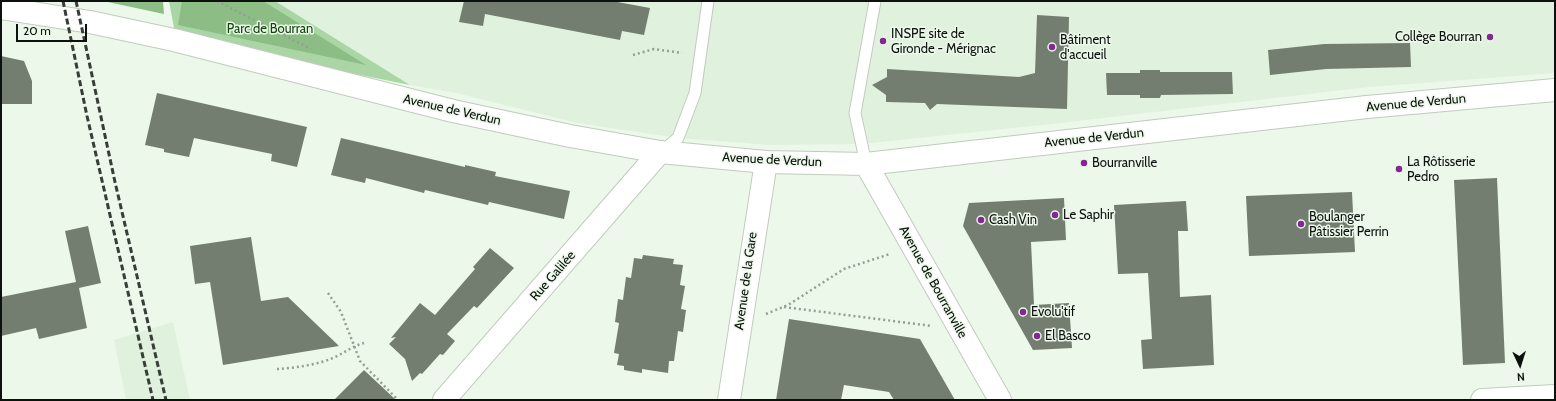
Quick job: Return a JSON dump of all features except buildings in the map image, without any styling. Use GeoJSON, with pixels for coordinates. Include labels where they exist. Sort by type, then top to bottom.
{"type":"FeatureCollection","features":[{"type":"Feature","properties":{"kind":"main road","name":"Avenue de Verdun"},"geometry":{"type":"LineString","coordinates":[[1,8],[90,22],[174,40],[453,111],[570,136],[660,152],[766,162],[866,164],[1367,107],[1555,90]]}},
{"type":"Feature","properties":{"kind":"main road","name":"Rue Galilée"},"geometry":{"type":"LineString","coordinates":[[444,400],[660,152]]}},
{"type":"Feature","properties":{"kind":"main road","name":"Avenue de la Gare"},"geometry":{"type":"LineString","coordinates":[[729,400],[766,162]]}},
{"type":"Feature","properties":{"kind":"main road","name":"Avenue de Bourranville"},"geometry":{"type":"LineString","coordinates":[[866,164],[1000,400]]}},
{"type":"Feature","properties":{"kind":"main road"},"geometry":{"type":"LineString","coordinates":[[1482,400],[1555,396]]}},
{"type":"Feature","properties":{"kind":"lane"},"geometry":{"type":"LineString","coordinates":[[660,152],[678,138],[695,93],[708,1]]}},
{"type":"Feature","properties":{"kind":"lane"},"geometry":{"type":"LineString","coordinates":[[866,164],[855,113],[874,1]]}},
{"type":"Feature","properties":{"kind":"path"},"geometry":{"type":"LineString","coordinates":[[633,55],[654,49],[701,56]]}},
{"type":"Feature","properties":{"kind":"path"},"geometry":{"type":"LineString","coordinates":[[740,326],[784,307],[844,269],[913,246]]}},
{"type":"Feature","properties":{"kind":"path"},"geometry":{"type":"LineString","coordinates":[[328,293],[341,312],[360,361],[398,400]]}},
{"type":"Feature","properties":{"kind":"path"},"geometry":{"type":"LineString","coordinates":[[784,307],[960,330]]}},
{"type":"Feature","properties":{"kind":"path"},"geometry":{"type":"LineString","coordinates":[[277,368],[294,368],[332,358],[354,346],[364,343]]}},
{"type":"Feature","properties":{"kind":"shaded area","name":"INSPE site de Gironde - Mérignac"},"geometry":{"type":"Polygon","coordinates":[[[275,1],[1555,1],[1555,73],[1369,87],[1061,123],[861,144],[770,145],[678,138],[577,123],[456,93],[410,85],[275,1]]]}},
{"type":"Feature","properties":{"kind":"shaded area"},"geometry":{"type":"Polygon","coordinates":[[[173,322],[190,400],[126,400],[114,340],[173,322]]]}},
{"type":"Feature","properties":{"kind":"green space"},"geometry":{"type":"Polygon","coordinates":[[[103,1],[163,1],[164,14],[103,1]]]}},
{"type":"Feature","properties":{"kind":"green space","name":"Parc de Bourran"},"geometry":{"type":"Polygon","coordinates":[[[169,1],[275,1],[410,85],[291,61],[175,33],[169,1]]]}},
{"type":"Feature","properties":{"kind":"green space"},"geometry":{"type":"Polygon","coordinates":[[[182,1],[263,1],[366,65],[178,25],[182,1]]]}},
{"type":"Feature","properties":{"kind":"railway"},"geometry":{"type":"LineString","coordinates":[[63,1],[87,116],[153,400]]}},
{"type":"Feature","properties":{"kind":"railway"},"geometry":{"type":"LineString","coordinates":[[76,1],[115,182],[166,400]]}},
{"type":"Feature","properties":{"kind":"place","name":"Collège Bourran"},"geometry":{"type":"Point","coordinates":[1490,37]}},
{"type":"Feature","properties":{"kind":"place","name":"INSPE site de Gironde - Mérignac"},"geometry":{"type":"Point","coordinates":[883,41]}},
{"type":"Feature","properties":{"kind":"place","name":"Bâtiment d'accueil"},"geometry":{"type":"Point","coordinates":[1052,47]}},
{"type":"Feature","properties":{"kind":"place","name":"Bourranville"},"geometry":{"type":"Point","coordinates":[1084,163]}},
{"type":"Feature","properties":{"kind":"place","name":"La Rôtisserie Pedro"},"geometry":{"type":"Point","coordinates":[1399,169]}},
{"type":"Feature","properties":{"kind":"place","name":"Le Saphir"},"geometry":{"type":"Point","coordinates":[1055,215]}},
{"type":"Feature","properties":{"kind":"place","name":"Cash Vin"},"geometry":{"type":"Point","coordinates":[981,220]}},
{"type":"Feature","properties":{"kind":"place","name":"Boulanger Pâtissier Perrin"},"geometry":{"type":"Point","coordinates":[1301,224]}},
{"type":"Feature","properties":{"kind":"place","name":"Evolu'tif"},"geometry":{"type":"Point","coordinates":[1023,312]}},
{"type":"Feature","properties":{"kind":"place","name":"El Basco"},"geometry":{"type":"Point","coordinates":[1037,336]}}]}
